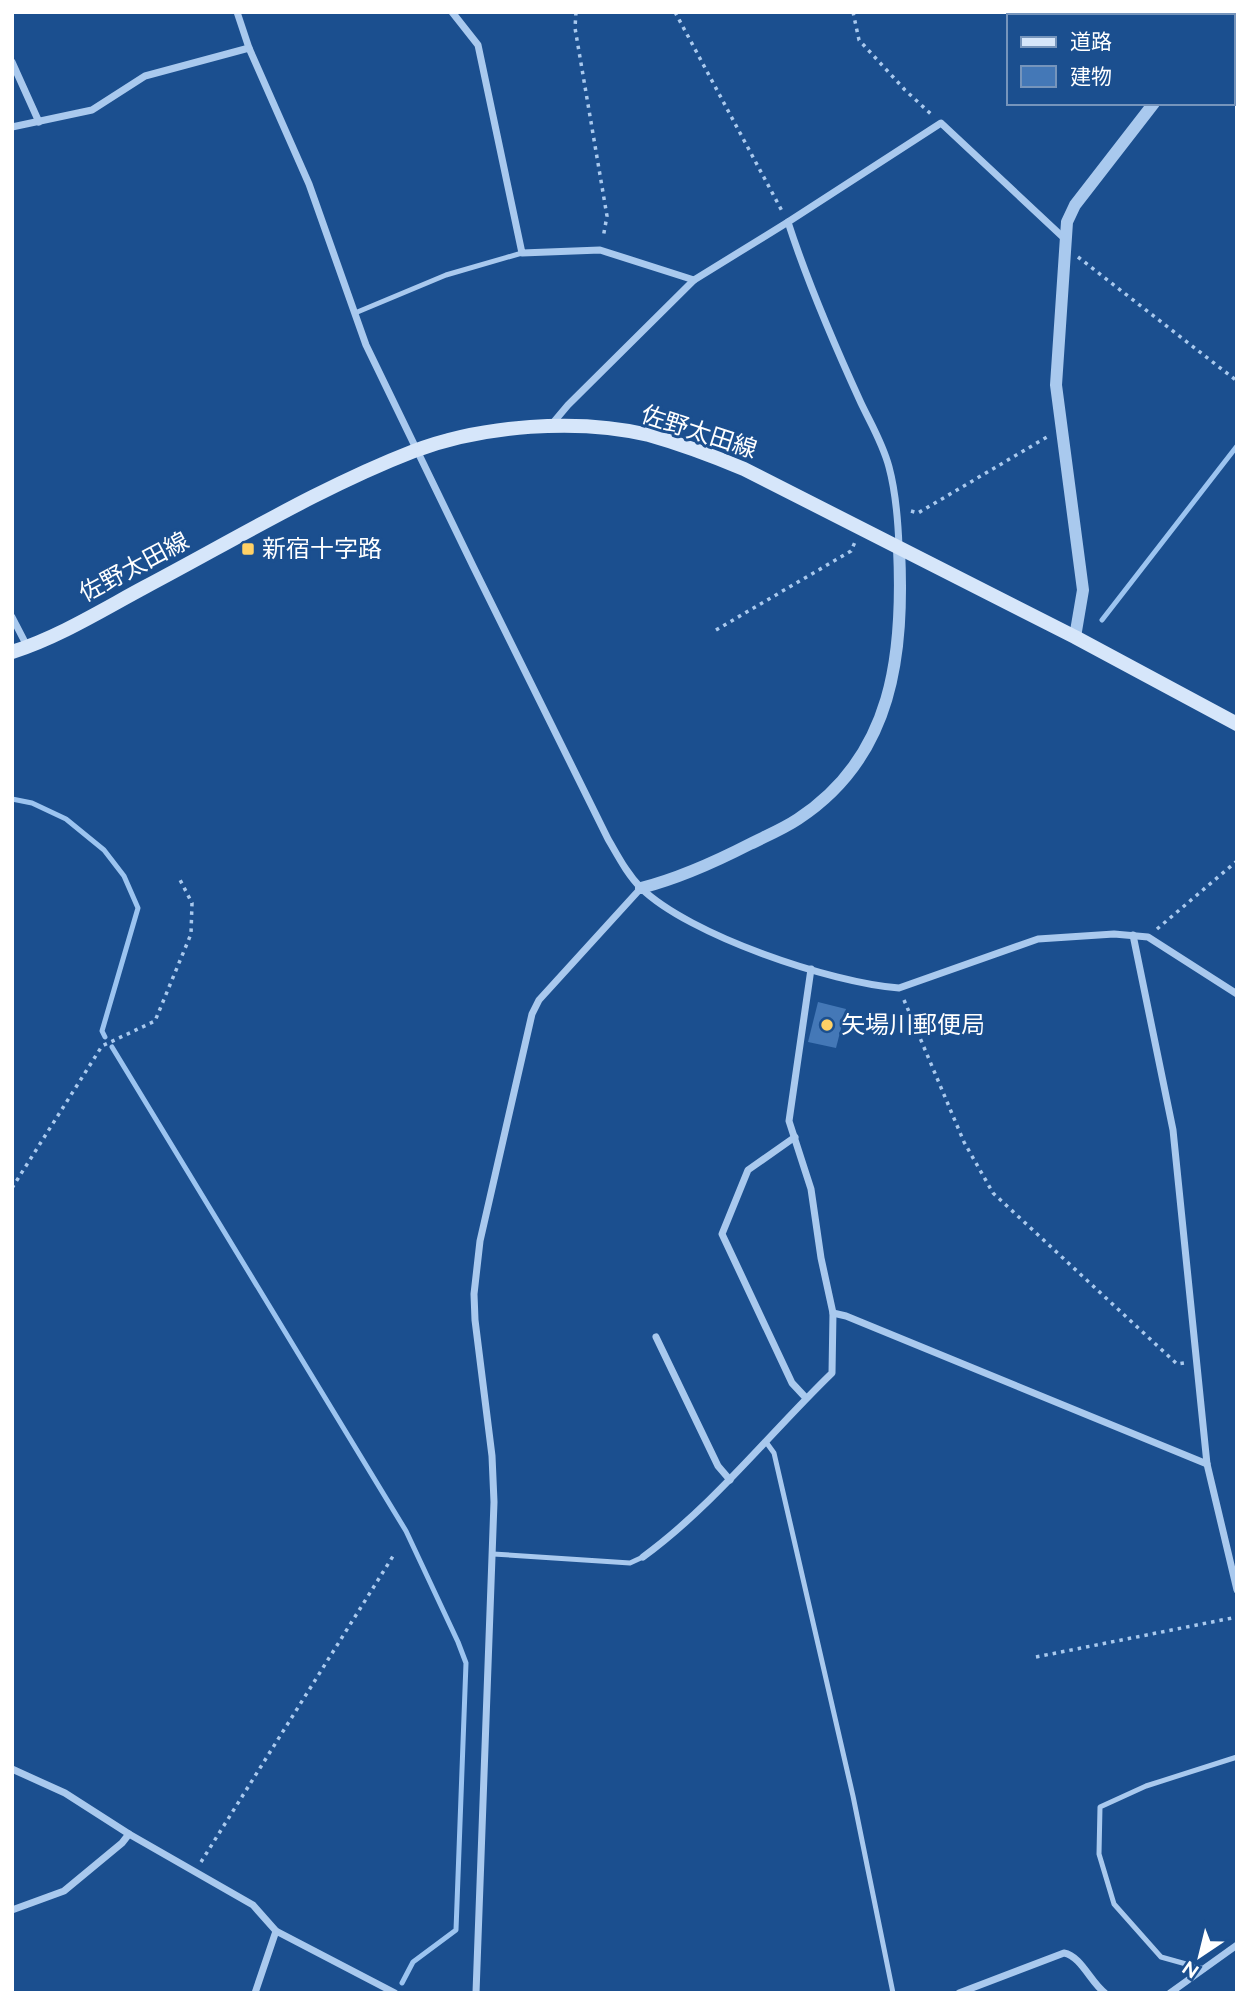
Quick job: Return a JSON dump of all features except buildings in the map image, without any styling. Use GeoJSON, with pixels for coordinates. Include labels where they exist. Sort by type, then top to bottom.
{"type":"FeatureCollection","features":[{"type":"Feature","properties":{"kind":"main road","name":"佐野太田線"},"geometry":{"type":"LineString","coordinates":[[12,652],[65,629],[345,481],[416,450],[502,430],[551,425],[596,427],[648,435],[709,454],[744,469],[1075,637],[1237,724]]}},
{"type":"Feature","properties":{"kind":"street"},"geometry":{"type":"LineString","coordinates":[[237,12],[249,48],[309,184],[366,345],[608,839],[641,888],[697,926],[735,943],[811,969],[878,986],[899,988],[1038,939],[1133,935],[1148,937],[1237,994]]}},
{"type":"Feature","properties":{"kind":"street"},"geometry":{"type":"LineString","coordinates":[[452,12],[478,45],[522,253],[600,250],[694,281]]}},
{"type":"Feature","properties":{"kind":"street"},"geometry":{"type":"LineString","coordinates":[[12,127],[92,110],[145,76],[249,48]]}},
{"type":"Feature","properties":{"kind":"street"},"geometry":{"type":"LineString","coordinates":[[12,62],[39,122]]}},
{"type":"Feature","properties":{"kind":"street"},"geometry":{"type":"LineString","coordinates":[[1075,637],[1083,590],[1056,385],[1066,222],[1075,205],[1152,105]]}},
{"type":"Feature","properties":{"kind":"street"},"geometry":{"type":"LineString","coordinates":[[551,425],[694,281],[941,123],[1066,244]]}},
{"type":"Feature","properties":{"kind":"street"},"geometry":{"type":"LineString","coordinates":[[476,1993],[493,1554],[492,1456],[474,1307],[479,1250],[491,1189],[532,1014],[539,1000],[641,888],[706,867],[798,819],[829,795],[848,774],[879,721],[893,681],[897,660],[901,586],[894,491],[889,465],[802,264],[788,222]]}},
{"type":"Feature","properties":{"kind":"street"},"geometry":{"type":"LineString","coordinates":[[12,617],[27,647]]}},
{"type":"Feature","properties":{"kind":"street"},"geometry":{"type":"LineString","coordinates":[[1133,935],[1173,1130],[1208,1464],[1237,1590]]}},
{"type":"Feature","properties":{"kind":"street"},"geometry":{"type":"LineString","coordinates":[[643,1557],[661,1544],[730,1480],[832,1373],[832,1313],[811,1189],[789,1121],[811,969]]}},
{"type":"Feature","properties":{"kind":"street"},"geometry":{"type":"LineString","coordinates":[[796,1137],[748,1170],[722,1234],[792,1383],[806,1398]]}},
{"type":"Feature","properties":{"kind":"street"},"geometry":{"type":"LineString","coordinates":[[832,1313],[846,1316],[1208,1464]]}},
{"type":"Feature","properties":{"kind":"street"},"geometry":{"type":"LineString","coordinates":[[656,1337],[718,1466],[730,1480]]}},
{"type":"Feature","properties":{"kind":"street"},"geometry":{"type":"LineString","coordinates":[[12,1769],[65,1793],[194,1873],[253,1905],[276,1931],[395,1993]]}},
{"type":"Feature","properties":{"kind":"street"},"geometry":{"type":"LineString","coordinates":[[12,1910],[64,1891],[122,1843],[129,1834]]}},
{"type":"Feature","properties":{"kind":"street"},"geometry":{"type":"LineString","coordinates":[[255,1993],[276,1931]]}},
{"type":"Feature","properties":{"kind":"street"},"geometry":{"type":"LineString","coordinates":[[1170,1993],[1237,1945]]}},
{"type":"Feature","properties":{"kind":"street"},"geometry":{"type":"LineString","coordinates":[[959,1993],[1064,1953],[1072,1954],[1097,1987],[1105,1993]]}},
{"type":"Feature","properties":{"kind":"lane"},"geometry":{"type":"LineString","coordinates":[[355,313],[446,275],[522,253]]}},
{"type":"Feature","properties":{"kind":"lane"},"geometry":{"type":"LineString","coordinates":[[766,1442],[774,1453],[853,1796],[893,1993]]}},
{"type":"Feature","properties":{"kind":"lane"},"geometry":{"type":"LineString","coordinates":[[493,1554],[630,1563],[643,1557]]}},
{"type":"Feature","properties":{"kind":"lane"},"geometry":{"type":"LineString","coordinates":[[1205,1969],[1161,1957],[1114,1905],[1099,1854],[1100,1807],[1146,1786],[1237,1757]]}},
{"type":"Feature","properties":{"kind":"path"},"geometry":{"type":"LineString","coordinates":[[576,12],[575,28],[607,216],[600,250]]}},
{"type":"Feature","properties":{"kind":"path"},"geometry":{"type":"LineString","coordinates":[[676,12],[788,222]]}},
{"type":"Feature","properties":{"kind":"path"},"geometry":{"type":"LineString","coordinates":[[853,12],[859,40],[905,90],[941,123]]}},
{"type":"Feature","properties":{"kind":"path"},"geometry":{"type":"LineString","coordinates":[[1066,244],[1237,381]]}},
{"type":"Feature","properties":{"kind":"path"},"geometry":{"type":"LineString","coordinates":[[911,512],[918,513],[1047,437],[1063,433]]}},
{"type":"Feature","properties":{"kind":"path"},"geometry":{"type":"LineString","coordinates":[[716,630],[851,551],[861,527]]}},
{"type":"Feature","properties":{"kind":"path"},"geometry":{"type":"LineString","coordinates":[[1148,937],[1237,861]]}},
{"type":"Feature","properties":{"kind":"path"},"geometry":{"type":"LineString","coordinates":[[12,1188],[102,1046],[155,1021],[191,934],[192,903],[178,876]]}},
{"type":"Feature","properties":{"kind":"path"},"geometry":{"type":"LineString","coordinates":[[899,988],[964,1142],[993,1193],[1177,1364],[1197,1360]]}},
{"type":"Feature","properties":{"kind":"path"},"geometry":{"type":"LineString","coordinates":[[194,1873],[395,1553]]}},
{"type":"Feature","properties":{"kind":"path"},"geometry":{"type":"LineString","coordinates":[[1036,1657],[1237,1617]]}},
{"type":"Feature","properties":{"kind":"waterway"},"geometry":{"type":"LineString","coordinates":[[1102,620],[1237,446]]}},
{"type":"Feature","properties":{"kind":"waterway"},"geometry":{"type":"LineString","coordinates":[[12,799],[32,803],[66,819],[104,850],[124,876],[138,908],[102,1031],[105,1037]]}},
{"type":"Feature","properties":{"kind":"waterway"},"geometry":{"type":"LineString","coordinates":[[112,1047],[406,1531],[466,1663],[456,1930],[413,1962],[402,1983]]}},
{"type":"Feature","properties":{"kind":"place","name":"新宿十字路"},"geometry":{"type":"Point","coordinates":[248,549]}},
{"type":"Feature","properties":{"kind":"place","name":"矢場川郵便局"},"geometry":{"type":"Point","coordinates":[827,1025]}}]}
